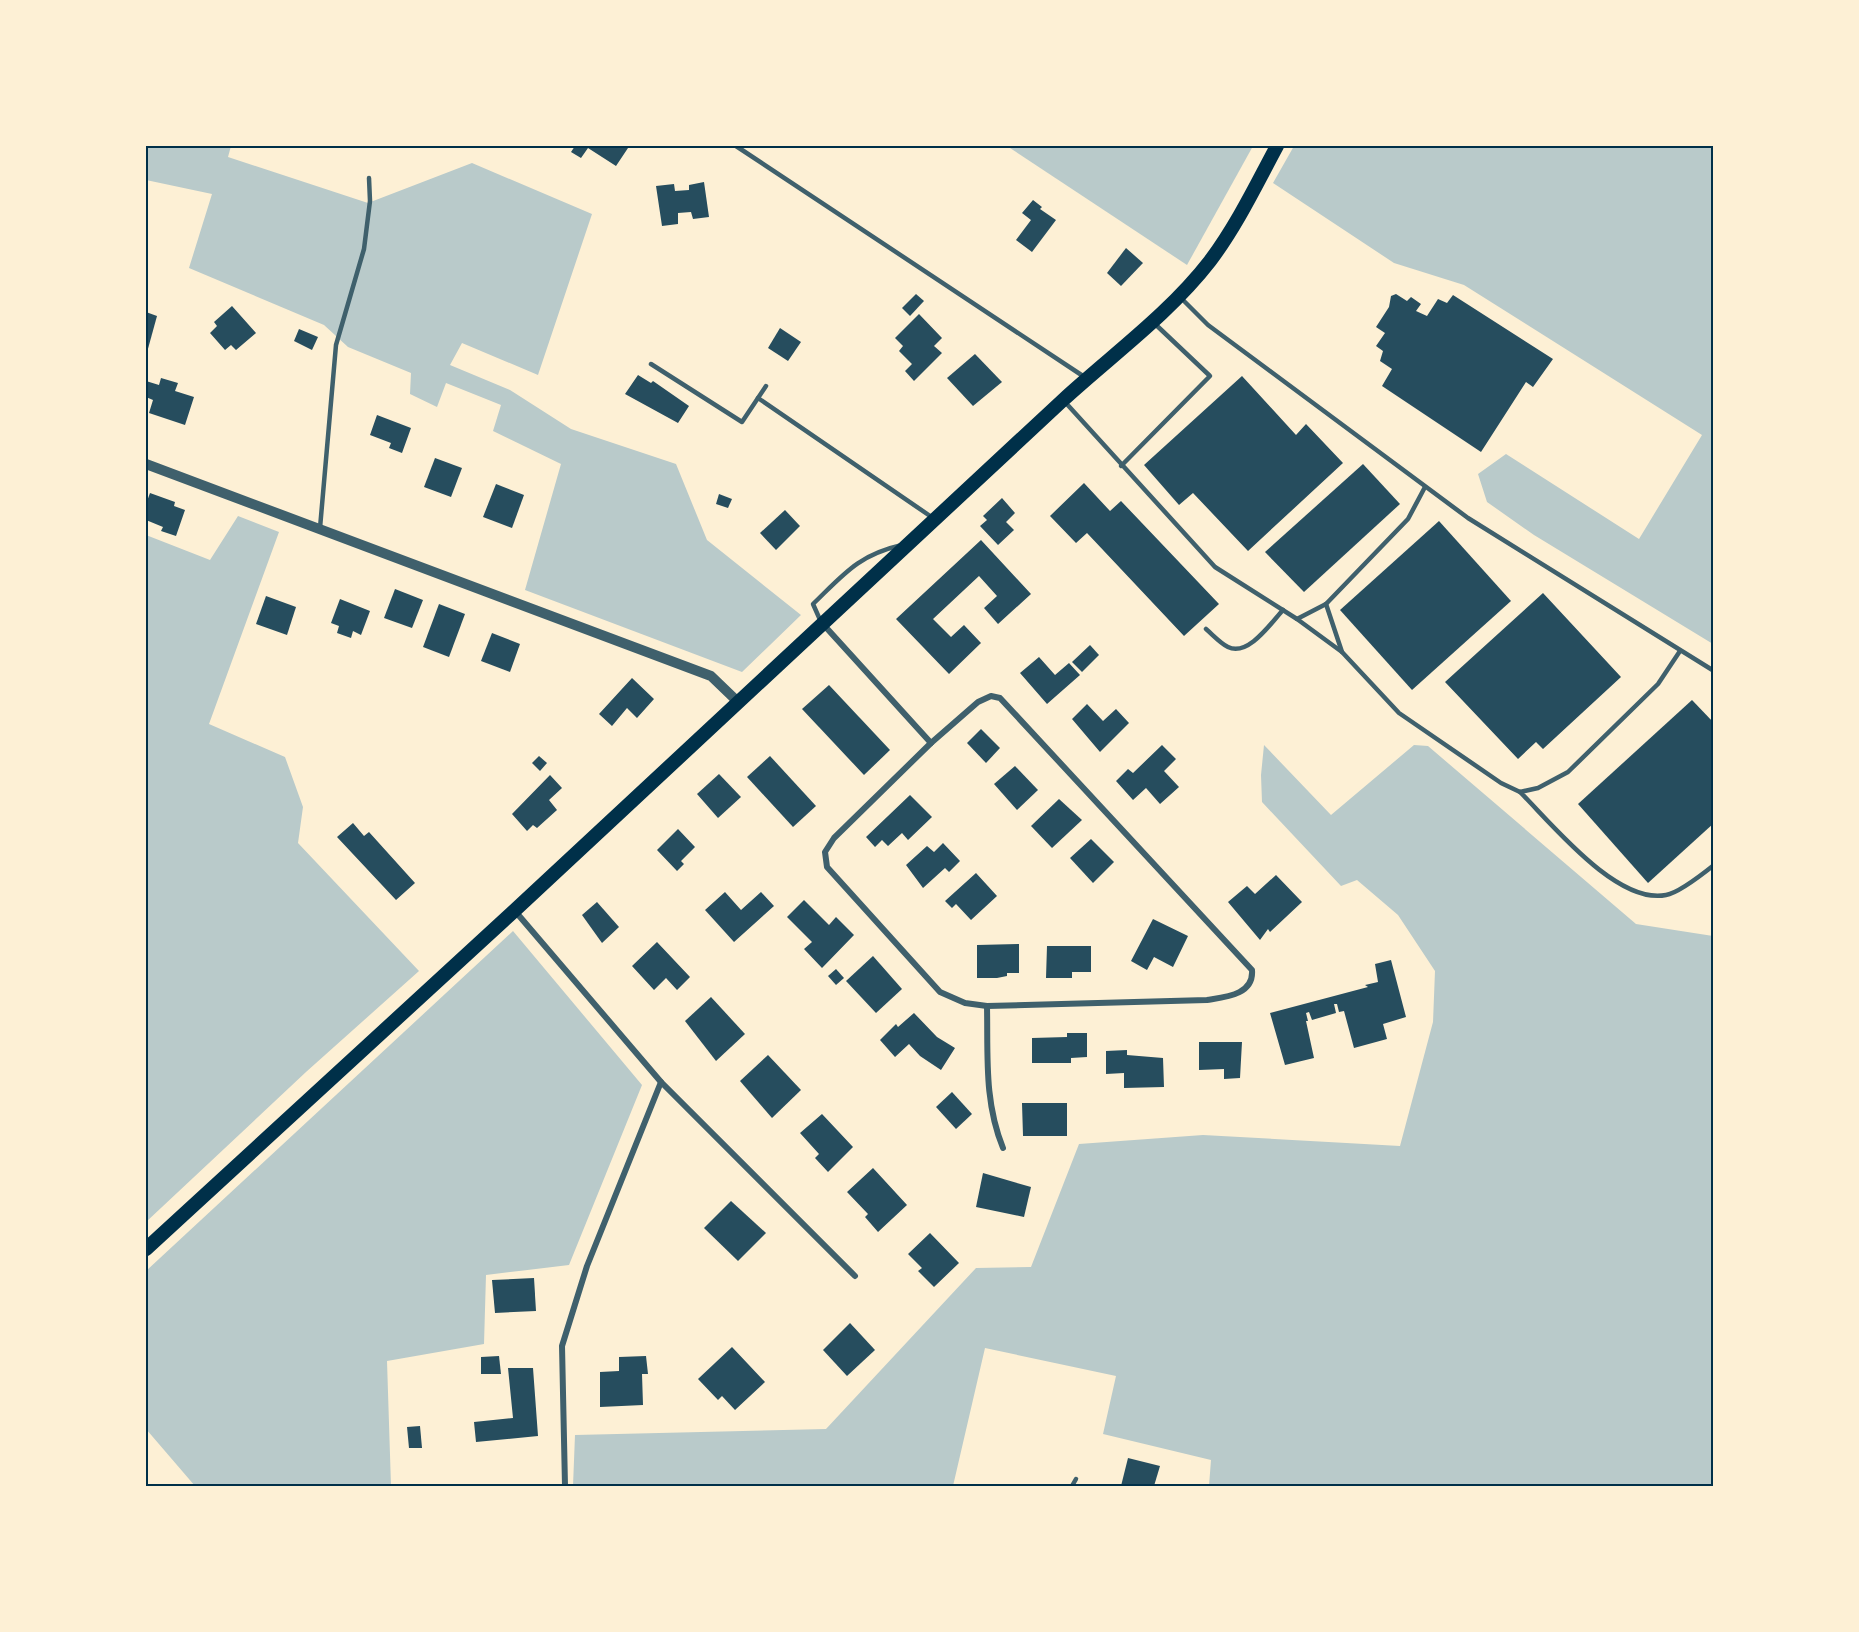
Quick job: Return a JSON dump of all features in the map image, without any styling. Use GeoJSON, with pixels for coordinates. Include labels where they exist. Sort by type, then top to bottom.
{"type":"FeatureCollection","features":[{"type":"Feature","properties":{"kind":"main road"},"geometry":{"type":"LineString","coordinates":[[146,1249],[514,911],[1063,400],[1153,321],[1209,262],[1234,226],[1277,146]]}},
{"type":"Feature","properties":{"kind":"street"},"geometry":{"type":"LineString","coordinates":[[146,464],[711,676],[737,701]]}},
{"type":"Feature","properties":{"kind":"street"},"geometry":{"type":"LineString","coordinates":[[822,623],[931,743]]}},
{"type":"Feature","properties":{"kind":"street"},"geometry":{"type":"LineString","coordinates":[[991,696],[1000,698],[1252,970],[1252,980],[1236,995],[1207,1000],[987,1006],[965,1003],[940,992],[827,867],[825,852],[834,838],[931,743],[978,702],[991,696]]}},
{"type":"Feature","properties":{"kind":"street"},"geometry":{"type":"LineString","coordinates":[[514,911],[661,1082],[855,1276]]}},
{"type":"Feature","properties":{"kind":"street"},"geometry":{"type":"LineString","coordinates":[[987,1006],[988,1098],[992,1122],[1003,1148]]}},
{"type":"Feature","properties":{"kind":"street"},"geometry":{"type":"LineString","coordinates":[[565,1486],[562,1346],[587,1266],[661,1082]]}},
{"type":"Feature","properties":{"kind":"lane"},"geometry":{"type":"LineString","coordinates":[[736,146],[1087,378]]}},
{"type":"Feature","properties":{"kind":"lane"},"geometry":{"type":"LineString","coordinates":[[320,528],[336,345],[364,249],[370,201],[369,178]]}},
{"type":"Feature","properties":{"kind":"lane"},"geometry":{"type":"LineString","coordinates":[[1178,296],[1208,325],[1468,518],[1713,671]]}},
{"type":"Feature","properties":{"kind":"lane"},"geometry":{"type":"LineString","coordinates":[[1121,466],[1210,376],[1153,321]]}},
{"type":"Feature","properties":{"kind":"lane"},"geometry":{"type":"LineString","coordinates":[[651,364],[742,422],[766,386]]}},
{"type":"Feature","properties":{"kind":"lane"},"geometry":{"type":"LineString","coordinates":[[758,399],[935,520]]}},
{"type":"Feature","properties":{"kind":"lane"},"geometry":{"type":"LineString","coordinates":[[1063,400],[1215,567],[1297,619],[1342,652],[1400,713],[1501,783],[1520,792],[1611,881],[1640,895],[1668,895],[1713,865]]}},
{"type":"Feature","properties":{"kind":"lane"},"geometry":{"type":"LineString","coordinates":[[1297,619],[1326,604],[1408,519],[1425,487]]}},
{"type":"Feature","properties":{"kind":"lane"},"geometry":{"type":"LineString","coordinates":[[822,623],[813,604],[857,561],[878,550],[910,543]]}},
{"type":"Feature","properties":{"kind":"lane"},"geometry":{"type":"LineString","coordinates":[[1326,604],[1342,652]]}},
{"type":"Feature","properties":{"kind":"lane"},"geometry":{"type":"LineString","coordinates":[[1206,630],[1229,648],[1239,649],[1251,643],[1283,610]]}},
{"type":"Feature","properties":{"kind":"lane"},"geometry":{"type":"LineString","coordinates":[[1520,792],[1538,788],[1568,772],[1658,684],[1680,651]]}},
{"type":"Feature","properties":{"kind":"lane"},"geometry":{"type":"LineString","coordinates":[[1072,1486],[1076,1479]]}},
{"type":"Feature","properties":{"kind":"shaded area"},"geometry":{"type":"Polygon","coordinates":[[[146,146],[231,146],[228,157],[368,203],[472,163],[592,214],[538,375],[462,343],[450,365],[510,390],[571,429],[676,464],[707,540],[801,615],[742,672],[525,590],[561,464],[493,431],[501,405],[446,383],[437,407],[410,394],[411,373],[348,347],[324,325],[189,268],[212,194],[146,180],[146,146]]]}},
{"type":"Feature","properties":{"kind":"shaded area"},"geometry":{"type":"Polygon","coordinates":[[[1007,146],[1253,146],[1187,265],[1007,146]]]}},
{"type":"Feature","properties":{"kind":"shaded area"},"geometry":{"type":"Polygon","coordinates":[[[1294,146],[1713,146],[1713,644],[1534,535],[1487,502],[1478,474],[1506,454],[1639,539],[1702,435],[1464,285],[1394,263],[1273,183],[1294,146]]]}},
{"type":"Feature","properties":{"kind":"shaded area"},"geometry":{"type":"Polygon","coordinates":[[[238,516],[279,532],[209,724],[285,757],[303,807],[298,843],[419,971],[306,1072],[146,1222],[146,535],[210,560],[238,516]]]}},
{"type":"Feature","properties":{"kind":"shaded area"},"geometry":{"type":"Polygon","coordinates":[[[1264,745],[1331,815],[1414,745],[1428,746],[1636,924],[1713,936],[1713,1486],[1209,1486],[1211,1460],[1103,1434],[1116,1376],[985,1348],[953,1486],[573,1486],[575,1435],[826,1429],[976,1268],[1031,1267],[1079,1144],[1203,1135],[1400,1146],[1433,1022],[1435,971],[1398,915],[1357,880],[1341,886],[1262,802],[1261,775],[1264,745]]]}},
{"type":"Feature","properties":{"kind":"shaded area"},"geometry":{"type":"Polygon","coordinates":[[[513,931],[642,1085],[569,1265],[486,1275],[484,1344],[387,1361],[391,1486],[195,1486],[146,1429],[146,1271],[513,931]]]}},
{"type":"Feature","properties":{"kind":"building"},"geometry":{"type":"Polygon","coordinates":[[[575,146],[625,146],[628,148],[616,166],[588,148],[581,158],[571,152],[575,146]]]}},
{"type":"Feature","properties":{"kind":"building"},"geometry":{"type":"Polygon","coordinates":[[[704,182],[709,217],[693,219],[691,212],[678,213],[678,224],[662,226],[656,186],[674,184],[675,191],[689,190],[689,185],[704,182]]]}},
{"type":"Feature","properties":{"kind":"building"},"geometry":{"type":"Polygon","coordinates":[[[1033,200],[1042,207],[1040,209],[1056,220],[1032,252],[1016,240],[1031,220],[1022,213],[1033,200]]]}},
{"type":"Feature","properties":{"kind":"building"},"geometry":{"type":"Polygon","coordinates":[[[1126,248],[1143,263],[1121,286],[1107,273],[1126,248]]]}},
{"type":"Feature","properties":{"kind":"building"},"geometry":{"type":"Polygon","coordinates":[[[916,294],[924,301],[910,316],[902,308],[916,294]]]}},
{"type":"Feature","properties":{"kind":"building"},"geometry":{"type":"Polygon","coordinates":[[[1396,294],[1407,301],[1411,297],[1421,304],[1416,311],[1427,316],[1438,299],[1447,303],[1453,295],[1553,359],[1533,387],[1526,382],[1481,452],[1382,386],[1392,369],[1380,361],[1383,351],[1376,346],[1385,333],[1376,327],[1389,307],[1391,296],[1396,294]]]}},
{"type":"Feature","properties":{"kind":"building"},"geometry":{"type":"Polygon","coordinates":[[[232,306],[256,333],[236,350],[231,345],[225,350],[210,333],[217,326],[214,322],[232,306]]]}},
{"type":"Feature","properties":{"kind":"building"},"geometry":{"type":"Polygon","coordinates":[[[146,312],[157,316],[146,356],[146,312]]]}},
{"type":"Feature","properties":{"kind":"building"},"geometry":{"type":"Polygon","coordinates":[[[919,314],[942,338],[934,346],[942,353],[914,381],[905,371],[912,364],[899,351],[903,346],[895,338],[919,314]]]}},
{"type":"Feature","properties":{"kind":"building"},"geometry":{"type":"Polygon","coordinates":[[[780,328],[801,342],[788,361],[768,348],[780,328]]]}},
{"type":"Feature","properties":{"kind":"building"},"geometry":{"type":"Polygon","coordinates":[[[299,329],[318,337],[312,350],[294,341],[299,329]]]}},
{"type":"Feature","properties":{"kind":"building"},"geometry":{"type":"Polygon","coordinates":[[[975,354],[1002,382],[973,406],[947,378],[975,354]]]}},
{"type":"Feature","properties":{"kind":"building"},"geometry":{"type":"Polygon","coordinates":[[[638,375],[651,383],[653,381],[689,406],[678,423],[625,394],[638,375]]]}},
{"type":"Feature","properties":{"kind":"building"},"geometry":{"type":"Polygon","coordinates":[[[1242,376],[1296,435],[1306,424],[1343,463],[1248,551],[1193,493],[1179,505],[1144,465],[1242,376]]]}},
{"type":"Feature","properties":{"kind":"building"},"geometry":{"type":"Polygon","coordinates":[[[161,378],[178,383],[175,391],[194,397],[185,425],[149,413],[153,400],[146,397],[146,381],[159,385],[161,378]]]}},
{"type":"Feature","properties":{"kind":"building"},"geometry":{"type":"Polygon","coordinates":[[[377,415],[411,428],[402,453],[389,448],[391,443],[370,435],[377,415]]]}},
{"type":"Feature","properties":{"kind":"building"},"geometry":{"type":"Polygon","coordinates":[[[435,458],[462,468],[451,497],[424,487],[435,458]]]}},
{"type":"Feature","properties":{"kind":"building"},"geometry":{"type":"Polygon","coordinates":[[[1363,464],[1400,504],[1304,592],[1265,552],[1363,464]]]}},
{"type":"Feature","properties":{"kind":"building"},"geometry":{"type":"Polygon","coordinates":[[[1084,483],[1110,511],[1121,501],[1219,604],[1184,636],[1087,533],[1076,543],[1050,516],[1084,483]]]}},
{"type":"Feature","properties":{"kind":"building"},"geometry":{"type":"Polygon","coordinates":[[[496,484],[524,495],[512,528],[483,517],[496,484]]]}},
{"type":"Feature","properties":{"kind":"building"},"geometry":{"type":"Polygon","coordinates":[[[150,493],[175,502],[174,506],[185,510],[176,536],[161,531],[163,527],[146,520],[146,504],[150,493]]]}},
{"type":"Feature","properties":{"kind":"building"},"geometry":{"type":"Polygon","coordinates":[[[719,494],[732,499],[728,508],[716,504],[719,494]]]}},
{"type":"Feature","properties":{"kind":"building"},"geometry":{"type":"Polygon","coordinates":[[[1002,498],[1015,513],[1006,522],[1014,530],[998,545],[980,526],[987,520],[983,516],[1002,498]]]}},
{"type":"Feature","properties":{"kind":"building"},"geometry":{"type":"Polygon","coordinates":[[[785,510],[800,526],[776,550],[760,533],[785,510]]]}},
{"type":"Feature","properties":{"kind":"building"},"geometry":{"type":"Polygon","coordinates":[[[1439,521],[1511,601],[1412,690],[1340,610],[1439,521]]]}},
{"type":"Feature","properties":{"kind":"building"},"geometry":{"type":"Polygon","coordinates":[[[981,540],[1031,594],[998,624],[984,608],[997,596],[979,576],[933,619],[951,637],[964,625],[981,643],[949,674],[896,619],[981,540]]]}},
{"type":"Feature","properties":{"kind":"building"},"geometry":{"type":"Polygon","coordinates":[[[395,589],[423,600],[412,628],[384,618],[395,589]]]}},
{"type":"Feature","properties":{"kind":"building"},"geometry":{"type":"Polygon","coordinates":[[[1543,593],[1621,677],[1543,749],[1536,742],[1518,759],[1445,682],[1543,593]]]}},
{"type":"Feature","properties":{"kind":"building"},"geometry":{"type":"Polygon","coordinates":[[[266,596],[296,607],[287,635],[256,624],[266,596]]]}},
{"type":"Feature","properties":{"kind":"building"},"geometry":{"type":"Polygon","coordinates":[[[340,599],[370,611],[361,635],[353,631],[351,638],[337,633],[339,626],[331,623],[340,599]]]}},
{"type":"Feature","properties":{"kind":"building"},"geometry":{"type":"Polygon","coordinates":[[[439,604],[465,614],[449,657],[423,647],[439,604]]]}},
{"type":"Feature","properties":{"kind":"building"},"geometry":{"type":"Polygon","coordinates":[[[492,633],[520,644],[510,672],[481,661],[492,633]]]}},
{"type":"Feature","properties":{"kind":"building"},"geometry":{"type":"Polygon","coordinates":[[[1090,645],[1099,655],[1082,672],[1072,662],[1090,645]]]}},
{"type":"Feature","properties":{"kind":"building"},"geometry":{"type":"Polygon","coordinates":[[[1039,657],[1055,675],[1069,663],[1080,675],[1047,704],[1020,673],[1039,657]]]}},
{"type":"Feature","properties":{"kind":"building"},"geometry":{"type":"Polygon","coordinates":[[[632,678],[654,699],[637,718],[627,708],[612,726],[599,714],[632,678]]]}},
{"type":"Feature","properties":{"kind":"building"},"geometry":{"type":"Polygon","coordinates":[[[829,685],[890,750],[864,775],[802,709],[829,685]]]}},
{"type":"Feature","properties":{"kind":"building"},"geometry":{"type":"Polygon","coordinates":[[[1692,700],[1714,723],[1714,823],[1648,883],[1578,804],[1692,700]]]}},
{"type":"Feature","properties":{"kind":"building"},"geometry":{"type":"Polygon","coordinates":[[[1087,704],[1103,721],[1116,709],[1129,723],[1100,752],[1072,719],[1087,704]]]}},
{"type":"Feature","properties":{"kind":"building"},"geometry":{"type":"Polygon","coordinates":[[[981,729],[1000,748],[986,763],[967,743],[981,729]]]}},
{"type":"Feature","properties":{"kind":"building"},"geometry":{"type":"Polygon","coordinates":[[[1162,745],[1176,759],[1164,771],[1179,787],[1160,804],[1146,788],[1133,800],[1116,781],[1128,769],[1133,773],[1162,745]]]}},
{"type":"Feature","properties":{"kind":"building"},"geometry":{"type":"Polygon","coordinates":[[[539,756],[547,763],[540,771],[532,763],[539,756]]]}},
{"type":"Feature","properties":{"kind":"building"},"geometry":{"type":"Polygon","coordinates":[[[770,756],[816,806],[793,827],[747,777],[770,756]]]}},
{"type":"Feature","properties":{"kind":"building"},"geometry":{"type":"Polygon","coordinates":[[[1015,766],[1038,790],[1017,810],[994,784],[1015,766]]]}},
{"type":"Feature","properties":{"kind":"building"},"geometry":{"type":"Polygon","coordinates":[[[719,774],[741,797],[718,818],[697,794],[719,774]]]}},
{"type":"Feature","properties":{"kind":"building"},"geometry":{"type":"Polygon","coordinates":[[[550,775],[562,788],[549,800],[557,810],[537,828],[533,825],[527,831],[512,814],[550,775]]]}},
{"type":"Feature","properties":{"kind":"building"},"geometry":{"type":"Polygon","coordinates":[[[910,795],[932,817],[908,840],[902,833],[888,846],[882,840],[875,847],[866,837],[910,795]]]}},
{"type":"Feature","properties":{"kind":"building"},"geometry":{"type":"Polygon","coordinates":[[[1059,799],[1082,820],[1052,848],[1031,826],[1059,799]]]}},
{"type":"Feature","properties":{"kind":"building"},"geometry":{"type":"Polygon","coordinates":[[[353,823],[364,836],[369,832],[415,883],[396,900],[337,837],[353,823]]]}},
{"type":"Feature","properties":{"kind":"building"},"geometry":{"type":"Polygon","coordinates":[[[678,829],[695,847],[681,861],[684,864],[677,871],[657,850],[678,829]]]}},
{"type":"Feature","properties":{"kind":"building"},"geometry":{"type":"Polygon","coordinates":[[[1091,839],[1114,862],[1093,883],[1070,858],[1091,839]]]}},
{"type":"Feature","properties":{"kind":"building"},"geometry":{"type":"Polygon","coordinates":[[[943,843],[960,861],[949,872],[945,868],[923,888],[906,865],[927,846],[934,852],[943,843]]]}},
{"type":"Feature","properties":{"kind":"building"},"geometry":{"type":"Polygon","coordinates":[[[976,873],[997,896],[971,920],[956,904],[952,908],[945,901],[976,873]]]}},
{"type":"Feature","properties":{"kind":"building"},"geometry":{"type":"Polygon","coordinates":[[[1276,875],[1302,902],[1270,932],[1268,929],[1260,940],[1228,902],[1247,886],[1255,894],[1276,875]]]}},
{"type":"Feature","properties":{"kind":"building"},"geometry":{"type":"Polygon","coordinates":[[[725,892],[741,910],[761,892],[774,906],[734,942],[705,910],[725,892]]]}},
{"type":"Feature","properties":{"kind":"building"},"geometry":{"type":"Polygon","coordinates":[[[804,900],[829,925],[836,917],[854,935],[822,968],[804,949],[812,942],[787,917],[804,900]]]}},
{"type":"Feature","properties":{"kind":"building"},"geometry":{"type":"Polygon","coordinates":[[[597,902],[619,927],[602,943],[582,915],[597,902]]]}},
{"type":"Feature","properties":{"kind":"building"},"geometry":{"type":"Polygon","coordinates":[[[1153,919],[1188,936],[1173,967],[1154,957],[1147,970],[1131,961],[1153,919]]]}},
{"type":"Feature","properties":{"kind":"building"},"geometry":{"type":"Polygon","coordinates":[[[657,942],[690,977],[677,990],[666,978],[654,990],[632,966],[657,942]]]}},
{"type":"Feature","properties":{"kind":"building"},"geometry":{"type":"Polygon","coordinates":[[[1019,944],[1019,973],[1007,973],[1007,976],[997,978],[977,978],[977,945],[1019,944]]]}},
{"type":"Feature","properties":{"kind":"building"},"geometry":{"type":"Polygon","coordinates":[[[1047,946],[1091,946],[1091,972],[1072,972],[1072,978],[1046,978],[1047,946]]]}},
{"type":"Feature","properties":{"kind":"building"},"geometry":{"type":"Polygon","coordinates":[[[873,956],[902,989],[876,1013],[846,981],[873,956]]]}},
{"type":"Feature","properties":{"kind":"building"},"geometry":{"type":"Polygon","coordinates":[[[1391,960],[1406,1017],[1383,1024],[1387,1039],[1354,1048],[1344,1011],[1339,1012],[1337,1004],[1334,1004],[1336,1013],[1312,1020],[1309,1012],[1306,1013],[1314,1058],[1285,1065],[1270,1013],[1368,987],[1365,985],[1378,982],[1375,964],[1391,960]]]}},
{"type":"Feature","properties":{"kind":"building"},"geometry":{"type":"Polygon","coordinates":[[[836,969],[844,978],[836,985],[828,976],[836,969]]]}},
{"type":"Feature","properties":{"kind":"building"},"geometry":{"type":"Polygon","coordinates":[[[711,997],[745,1034],[716,1061],[685,1021],[711,997]]]}},
{"type":"Feature","properties":{"kind":"building"},"geometry":{"type":"Polygon","coordinates":[[[914,1013],[937,1037],[955,1048],[941,1070],[920,1056],[909,1044],[895,1057],[880,1040],[896,1024],[898,1027],[914,1013]]]}},
{"type":"Feature","properties":{"kind":"building"},"geometry":{"type":"Polygon","coordinates":[[[1067,1033],[1087,1033],[1087,1057],[1071,1058],[1071,1063],[1032,1063],[1032,1038],[1067,1037],[1067,1033]]]}},
{"type":"Feature","properties":{"kind":"building"},"geometry":{"type":"Polygon","coordinates":[[[1199,1042],[1242,1042],[1240,1078],[1224,1079],[1224,1069],[1199,1070],[1199,1042]]]}},
{"type":"Feature","properties":{"kind":"building"},"geometry":{"type":"Polygon","coordinates":[[[1127,1050],[1127,1055],[1163,1058],[1164,1087],[1124,1088],[1124,1073],[1106,1074],[1106,1051],[1127,1050]]]}},
{"type":"Feature","properties":{"kind":"building"},"geometry":{"type":"Polygon","coordinates":[[[768,1055],[801,1090],[772,1118],[740,1081],[768,1055]]]}},
{"type":"Feature","properties":{"kind":"building"},"geometry":{"type":"Polygon","coordinates":[[[952,1092],[972,1114],[956,1129],[936,1107],[952,1092]]]}},
{"type":"Feature","properties":{"kind":"building"},"geometry":{"type":"Polygon","coordinates":[[[1022,1103],[1067,1103],[1067,1136],[1023,1136],[1022,1103]]]}},
{"type":"Feature","properties":{"kind":"building"},"geometry":{"type":"Polygon","coordinates":[[[822,1114],[853,1147],[828,1172],[815,1158],[819,1154],[800,1133],[822,1114]]]}},
{"type":"Feature","properties":{"kind":"building"},"geometry":{"type":"Polygon","coordinates":[[[873,1168],[907,1205],[878,1232],[865,1217],[868,1214],[847,1192],[873,1168]]]}},
{"type":"Feature","properties":{"kind":"building"},"geometry":{"type":"Polygon","coordinates":[[[983,1173],[1031,1187],[1024,1217],[976,1207],[983,1173]]]}},
{"type":"Feature","properties":{"kind":"building"},"geometry":{"type":"Polygon","coordinates":[[[731,1201],[766,1233],[738,1261],[704,1228],[731,1201]]]}},
{"type":"Feature","properties":{"kind":"building"},"geometry":{"type":"Polygon","coordinates":[[[930,1233],[959,1263],[934,1287],[918,1271],[922,1268],[908,1254],[930,1233]]]}},
{"type":"Feature","properties":{"kind":"building"},"geometry":{"type":"Polygon","coordinates":[[[534,1278],[536,1311],[495,1313],[492,1280],[534,1278]]]}},
{"type":"Feature","properties":{"kind":"building"},"geometry":{"type":"Polygon","coordinates":[[[850,1323],[875,1350],[847,1376],[823,1350],[850,1323]]]}},
{"type":"Feature","properties":{"kind":"building"},"geometry":{"type":"Polygon","coordinates":[[[732,1347],[765,1382],[735,1410],[722,1396],[718,1400],[698,1379],[732,1347]]]}},
{"type":"Feature","properties":{"kind":"building"},"geometry":{"type":"Polygon","coordinates":[[[499,1356],[501,1374],[481,1374],[481,1357],[499,1356]]]}},
{"type":"Feature","properties":{"kind":"building"},"geometry":{"type":"Polygon","coordinates":[[[646,1356],[648,1374],[642,1374],[643,1405],[600,1407],[600,1372],[619,1371],[619,1357],[646,1356]]]}},
{"type":"Feature","properties":{"kind":"building"},"geometry":{"type":"Polygon","coordinates":[[[508,1368],[533,1368],[538,1436],[476,1442],[474,1422],[513,1418],[508,1368]]]}},
{"type":"Feature","properties":{"kind":"building"},"geometry":{"type":"Polygon","coordinates":[[[420,1426],[422,1448],[409,1448],[407,1427],[420,1426]]]}},
{"type":"Feature","properties":{"kind":"building"},"geometry":{"type":"Polygon","coordinates":[[[1128,1458],[1160,1466],[1154,1486],[1121,1486],[1128,1458]]]}}]}
